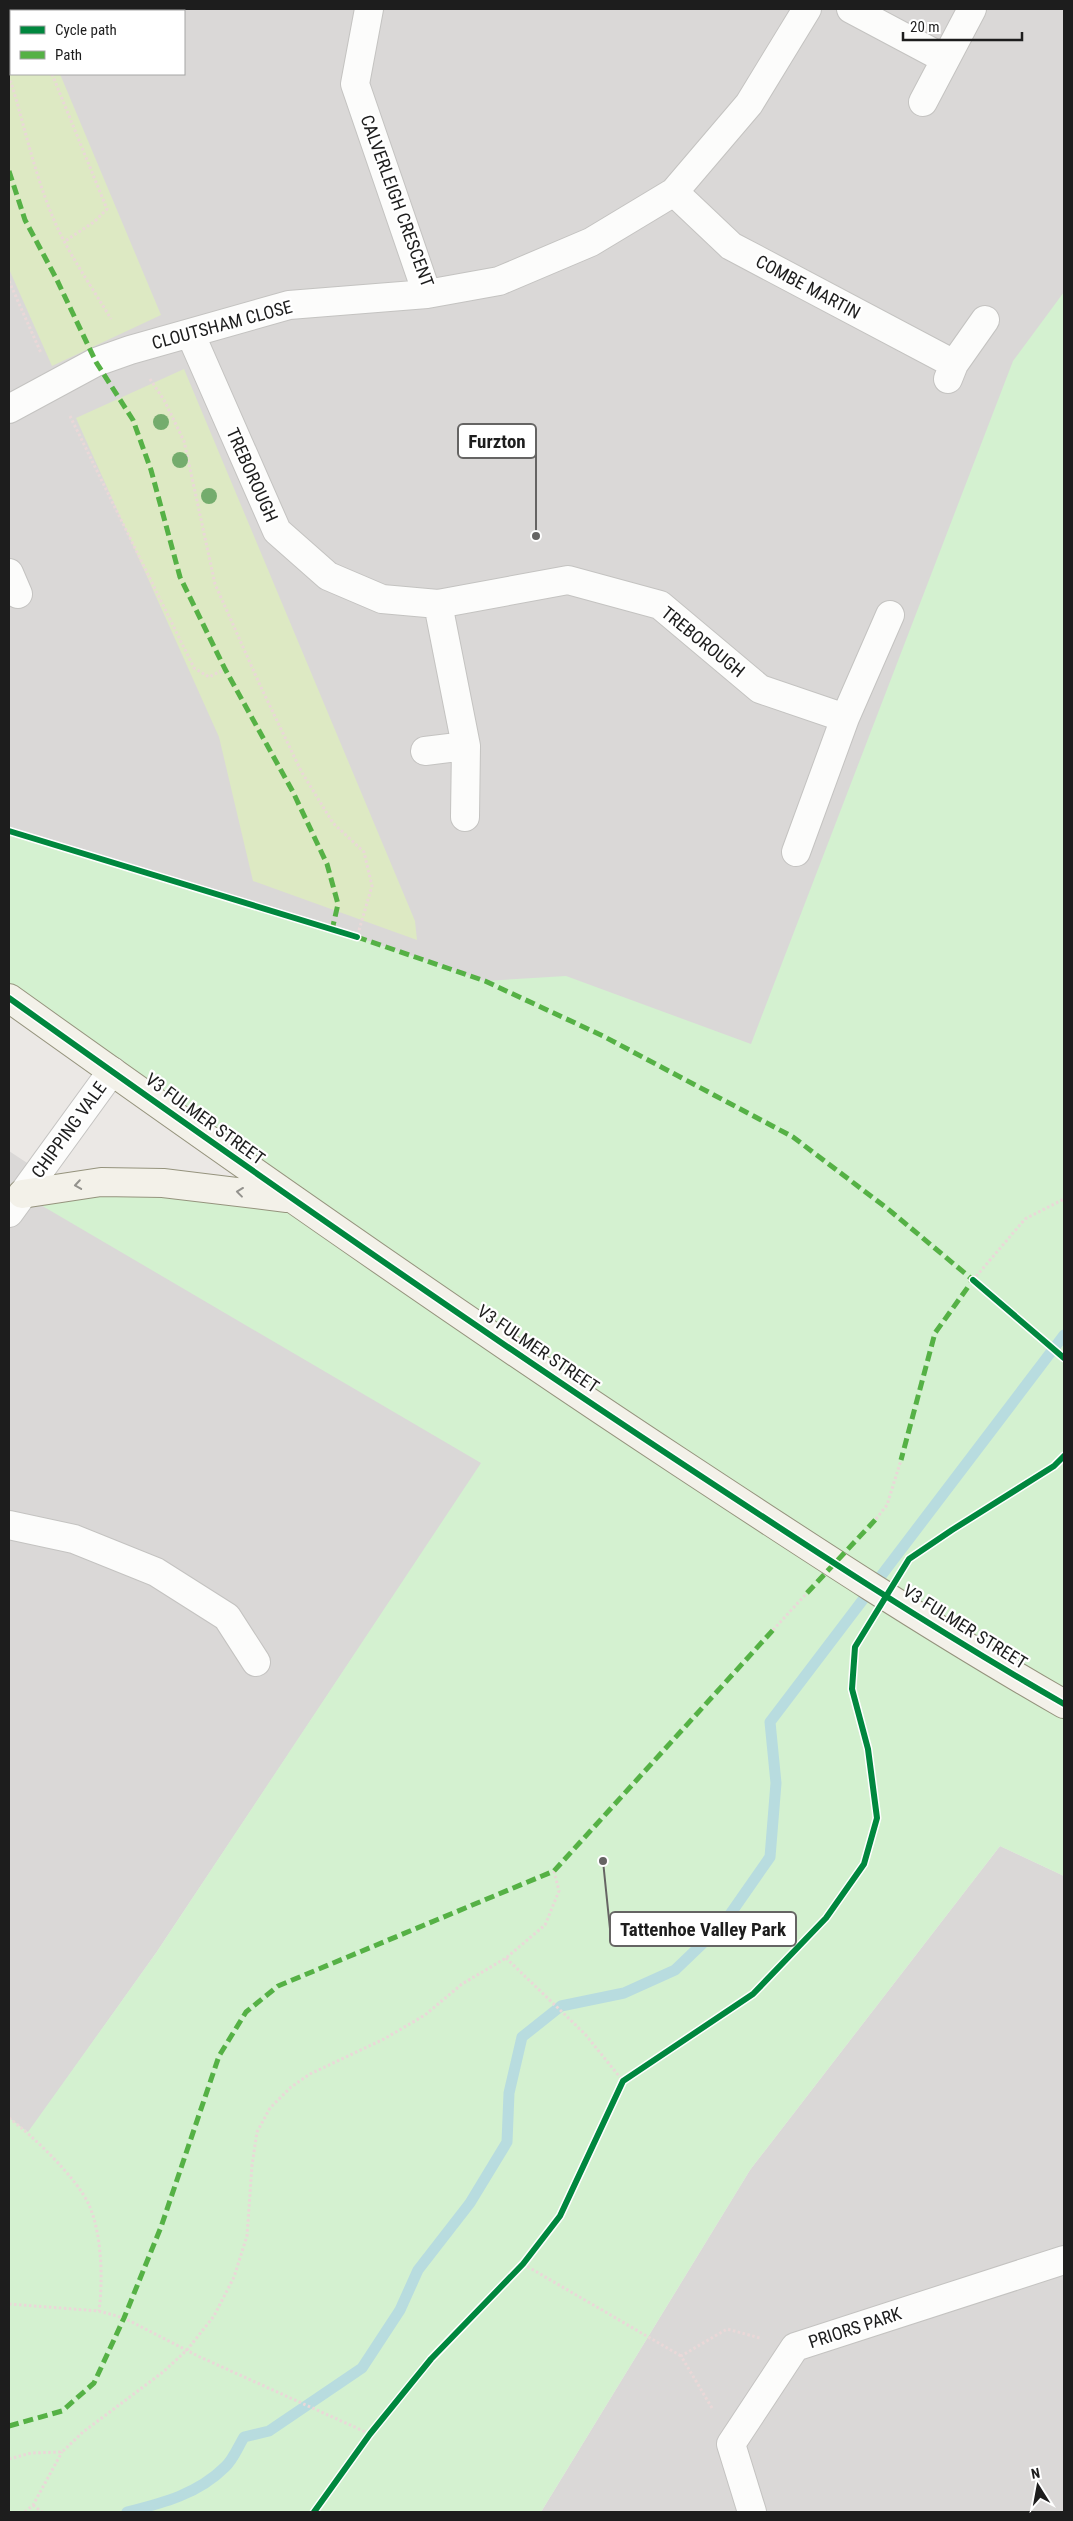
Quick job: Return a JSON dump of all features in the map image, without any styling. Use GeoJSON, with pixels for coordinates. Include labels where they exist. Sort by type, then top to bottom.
{"type":"FeatureCollection","features":[{"type":"Feature","properties":{"kind":"street","name":"CALVERLEIGH CRESCENT"},"geometry":{"type":"LineString","coordinates":[[369,9],[355,84],[427,294],[499,281],[516,274],[591,242],[674,192],[749,104],[806,9]]}},
{"type":"Feature","properties":{"kind":"street"},"geometry":{"type":"LineString","coordinates":[[851,9],[945,59]]}},
{"type":"Feature","properties":{"kind":"street"},"geometry":{"type":"LineString","coordinates":[[923,102],[972,9]]}},
{"type":"Feature","properties":{"kind":"street","name":"COMBE MARTIN"},"geometry":{"type":"LineString","coordinates":[[674,192],[731,246],[951,371],[985,320]]}},
{"type":"Feature","properties":{"kind":"street","name":"CLOUTSHAM CLOSE"},"geometry":{"type":"LineString","coordinates":[[9,409],[96,362],[130,350],[289,305],[427,294]]}},
{"type":"Feature","properties":{"kind":"street","name":"TREBOROUGH"},"geometry":{"type":"LineString","coordinates":[[190,333],[277,531],[328,576],[382,599],[438,604],[568,580],[660,605],[760,689],[845,718]]}},
{"type":"Feature","properties":{"kind":"street"},"geometry":{"type":"LineString","coordinates":[[438,604],[466,746],[465,817]]}},
{"type":"Feature","properties":{"kind":"street"},"geometry":{"type":"LineString","coordinates":[[796,852],[845,718],[890,615]]}},
{"type":"Feature","properties":{"kind":"street"},"geometry":{"type":"LineString","coordinates":[[425,751],[466,746]]}},
{"type":"Feature","properties":{"kind":"street","name":"V3 FULMER STREET"},"geometry":{"type":"LineString","coordinates":[[9,998],[288,1198],[547,1374],[757,1513],[973,1652],[1064,1704]]}},
{"type":"Feature","properties":{"kind":"street","name":"CHIPPING VALE"},"geometry":{"type":"LineString","coordinates":[[16,1203],[112,1071]]}},
{"type":"Feature","properties":{"kind":"street"},"geometry":{"type":"LineString","coordinates":[[16,1203],[110,1182],[163,1183],[288,1198]]}},
{"type":"Feature","properties":{"kind":"street"},"geometry":{"type":"LineString","coordinates":[[9,1525],[74,1539],[156,1572],[227,1617],[256,1662]]}},
{"type":"Feature","properties":{"kind":"street","name":"PRIORS PARK"},"geometry":{"type":"LineString","coordinates":[[731,2444],[795,2347],[1064,2260]]}},
{"type":"Feature","properties":{"kind":"street"},"geometry":{"type":"LineString","coordinates":[[731,2444],[752,2512]]}},
{"type":"Feature","properties":{"kind":"path"},"geometry":{"type":"LineString","coordinates":[[52,75],[107,209],[94,222],[64,241]]}},
{"type":"Feature","properties":{"kind":"path"},"geometry":{"type":"LineString","coordinates":[[9,82],[11,82],[35,165],[64,241],[130,350],[164,400],[184,441],[215,584],[259,683],[302,771],[333,823],[364,852],[372,886],[357,937],[349,935]]}},
{"type":"Feature","properties":{"kind":"path"},"geometry":{"type":"LineString","coordinates":[[9,281],[54,383],[194,668],[209,678],[225,669]]}},
{"type":"Feature","properties":{"kind":"path"},"geometry":{"type":"LineString","coordinates":[[981,1286],[973,1280],[1025,1219],[1064,1199]]}},
{"type":"Feature","properties":{"kind":"path"},"geometry":{"type":"LineString","coordinates":[[876,1519],[887,1505],[901,1460]]}},
{"type":"Feature","properties":{"kind":"path"},"geometry":{"type":"LineString","coordinates":[[773,1630],[807,1593]]}},
{"type":"Feature","properties":{"kind":"path"},"geometry":{"type":"LineString","coordinates":[[25,2512],[34,2505],[62,2452],[83,2432],[138,2393],[187,2350],[214,2316],[236,2269],[248,2236],[252,2165],[257,2132],[270,2108],[291,2087],[310,2074],[384,2039],[425,2015],[462,1984],[506,1958],[545,1925],[559,1891],[554,1871]]}},
{"type":"Feature","properties":{"kind":"path"},"geometry":{"type":"LineString","coordinates":[[506,1958],[585,2034],[623,2081]]}},
{"type":"Feature","properties":{"kind":"path"},"geometry":{"type":"LineString","coordinates":[[619,2090],[623,2081],[631,2076]]}},
{"type":"Feature","properties":{"kind":"path"},"geometry":{"type":"LineString","coordinates":[[9,2118],[28,2133],[64,2170],[89,2205],[97,2238],[103,2286],[99,2311]]}},
{"type":"Feature","properties":{"kind":"path"},"geometry":{"type":"LineString","coordinates":[[516,2270],[528,2257]]}},
{"type":"Feature","properties":{"kind":"path"},"geometry":{"type":"LineString","coordinates":[[523,2264],[681,2356],[704,2391],[731,2444]]}},
{"type":"Feature","properties":{"kind":"path"},"geometry":{"type":"LineString","coordinates":[[9,2304],[99,2311],[124,2318],[187,2350],[370,2434]]}},
{"type":"Feature","properties":{"kind":"path"},"geometry":{"type":"LineString","coordinates":[[681,2356],[727,2329],[795,2347]]}},
{"type":"Feature","properties":{"kind":"path"},"geometry":{"type":"LineString","coordinates":[[364,2442],[376,2427]]}},
{"type":"Feature","properties":{"kind":"path"},"geometry":{"type":"LineString","coordinates":[[9,2459],[31,2453],[62,2452]]}},
{"type":"Feature","properties":{"kind":"path"},"geometry":{"type":"LineString","coordinates":[[34,2505],[42,2512]]}},
{"type":"Feature","properties":{"kind":"shaded area"},"geometry":{"type":"Polygon","coordinates":[[[9,9],[1064,9],[1064,1704],[9,997],[9,9]]]}},
{"type":"Feature","properties":{"kind":"shaded area"},"geometry":{"type":"Polygon","coordinates":[[[9,1151],[482,1463],[156,1953],[28,2133],[9,2118],[9,1151]]]}},
{"type":"Feature","properties":{"kind":"shaded area"},"geometry":{"type":"Polygon","coordinates":[[[1000,1846],[1064,1876],[1064,2512],[541,2512],[750,2170],[1000,1846]]]}},
{"type":"Feature","properties":{"kind":"green space"},"geometry":{"type":"Polygon","coordinates":[[[9,9],[33,9],[10,10],[10,75],[60,75],[161,315],[52,366],[9,269],[9,9]]]}},
{"type":"Feature","properties":{"kind":"green space"},"geometry":{"type":"Polygon","coordinates":[[[1064,292],[1064,1876],[1000,1846],[750,2170],[541,2512],[9,2512],[9,2118],[28,2132],[156,1953],[481,1463],[22,1194],[287,1198],[9,997],[9,831],[357,937],[485,981],[566,976],[751,1044],[1013,361],[1064,292]]]}},
{"type":"Feature","properties":{"kind":"green space"},"geometry":{"type":"Polygon","coordinates":[[[184,369],[415,921],[417,940],[253,881],[219,737],[76,418],[184,369]]]}},
{"type":"Feature","properties":{"kind":"waterway"},"geometry":{"type":"LineString","coordinates":[[127,2512],[167,2501],[192,2491],[215,2476],[228,2464],[244,2437],[269,2431],[362,2368],[400,2310],[418,2270],[470,2203],[507,2142],[509,2093],[522,2037],[561,2006],[624,1993],[675,1970],[724,1923],[770,1857],[776,1783],[770,1722],[1064,1335]]}},
{"type":"Feature","properties":{"kind":"marked path"},"geometry":{"type":"LineString","coordinates":[[9,171],[25,220],[56,278],[96,362],[133,420],[151,470],[180,577],[225,669],[293,792],[327,864],[338,904],[332,930]]}},
{"type":"Feature","properties":{"kind":"marked path"},"geometry":{"type":"LineString","coordinates":[[357,937],[485,981],[603,1036],[793,1137],[888,1209],[973,1280],[935,1333],[901,1460]]}},
{"type":"Feature","properties":{"kind":"marked path"},"geometry":{"type":"LineString","coordinates":[[807,1593],[876,1519]]}},
{"type":"Feature","properties":{"kind":"marked path"},"geometry":{"type":"LineString","coordinates":[[9,2426],[62,2411],[94,2383],[124,2318],[161,2227],[219,2056],[246,2012],[278,1986],[554,1871],[773,1630]]}},
{"type":"Feature","properties":{"kind":"cycle path"},"geometry":{"type":"LineString","coordinates":[[9,831],[357,937]]}},
{"type":"Feature","properties":{"kind":"cycle path"},"geometry":{"type":"LineString","coordinates":[[9,998],[342,1234],[596,1406],[871,1586],[1015,1676],[1064,1704]]}},
{"type":"Feature","properties":{"kind":"cycle path"},"geometry":{"type":"LineString","coordinates":[[973,1280],[1064,1358]]}},
{"type":"Feature","properties":{"kind":"cycle path"},"geometry":{"type":"LineString","coordinates":[[314,2512],[370,2434],[431,2359],[523,2264],[560,2216],[623,2081],[753,1994],[826,1918],[864,1864],[877,1818],[868,1749],[852,1689],[855,1647],[909,1559],[1054,1466],[1064,1456]]}},
{"type":"Feature","properties":{"kind":"place","name":"Furzton"},"geometry":{"type":"Point","coordinates":[536,536]}},
{"type":"Feature","properties":{"kind":"place","name":"Tattenhoe Valley Park"},"geometry":{"type":"Point","coordinates":[603,1861]}}]}
